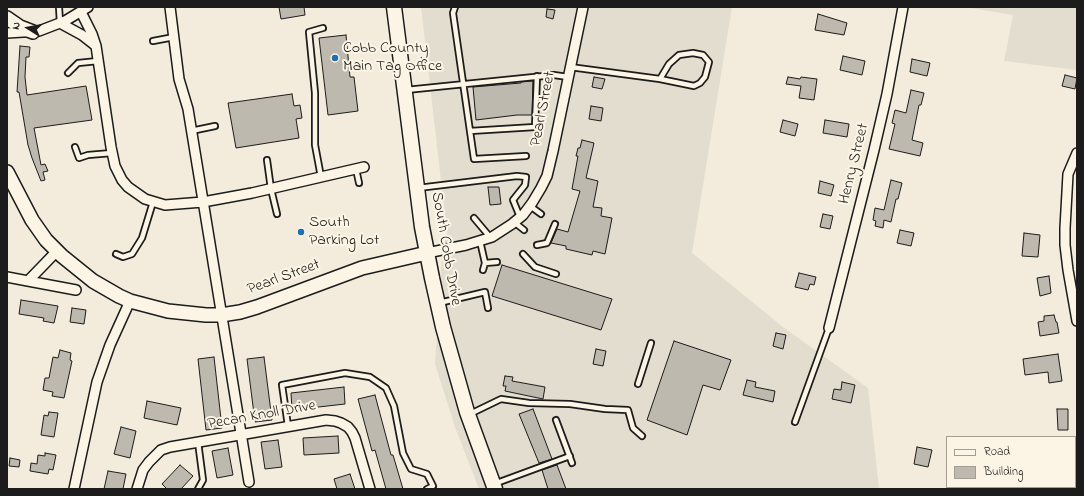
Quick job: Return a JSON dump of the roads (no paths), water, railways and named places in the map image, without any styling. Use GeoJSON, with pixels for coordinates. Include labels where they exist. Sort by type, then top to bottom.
{"type":"FeatureCollection","features":[{"type":"Feature","properties":{"kind":"main road","name":"South Cobb Drive"},"geometry":{"type":"LineString","coordinates":[[394,7],[417,188],[427,253],[437,303],[468,415],[494,487]]}},
{"type":"Feature","properties":{"kind":"street"},"geometry":{"type":"LineString","coordinates":[[170,7],[179,79],[188,109],[249,482]]}},
{"type":"Feature","properties":{"kind":"street","name":"Pearl Street"},"geometry":{"type":"LineString","coordinates":[[7,172],[32,220],[46,240],[57,251],[93,280],[130,302],[182,313],[222,315],[257,307],[362,268],[480,241],[490,237],[517,219],[530,206],[541,188],[550,163],[583,7]]}},
{"type":"Feature","properties":{"kind":"street","name":"Henry Street"},"geometry":{"type":"LineString","coordinates":[[829,328],[878,136],[903,7]]}},
{"type":"Feature","properties":{"kind":"street"},"geometry":{"type":"LineString","coordinates":[[7,33],[34,32],[46,29],[84,10],[96,46],[112,153],[118,173],[128,187],[140,196],[153,202],[174,206],[203,202],[271,189],[360,168]]}},
{"type":"Feature","properties":{"kind":"street"},"geometry":{"type":"LineString","coordinates":[[7,18],[20,27],[34,32]]}},
{"type":"Feature","properties":{"kind":"street"},"geometry":{"type":"LineString","coordinates":[[60,23],[82,35],[96,46]]}},
{"type":"Feature","properties":{"kind":"street"},"geometry":{"type":"LineString","coordinates":[[1077,152],[1068,174],[1064,228],[1068,270],[1077,321]]}},
{"type":"Feature","properties":{"kind":"street"},"geometry":{"type":"LineString","coordinates":[[28,281],[57,251]]}},
{"type":"Feature","properties":{"kind":"street"},"geometry":{"type":"LineString","coordinates":[[7,276],[76,290]]}},
{"type":"Feature","properties":{"kind":"street"},"geometry":{"type":"LineString","coordinates":[[74,489],[97,382],[110,345],[130,302]]}},
{"type":"Feature","properties":{"kind":"street","name":"Pecan Knoll Drive"},"geometry":{"type":"LineString","coordinates":[[138,489],[143,470],[154,456],[170,447],[288,426],[335,420],[348,427],[355,438],[370,489]]}},
{"type":"Feature","properties":{"kind":"lane"},"geometry":{"type":"LineString","coordinates":[[59,7],[60,23]]}},
{"type":"Feature","properties":{"kind":"lane"},"geometry":{"type":"LineString","coordinates":[[454,7],[453,13],[474,159],[526,156]]}},
{"type":"Feature","properties":{"kind":"lane"},"geometry":{"type":"LineString","coordinates":[[320,177],[315,145],[315,93],[309,32],[323,28]]}},
{"type":"Feature","properties":{"kind":"lane"},"geometry":{"type":"LineString","coordinates":[[153,40],[174,37]]}},
{"type":"Feature","properties":{"kind":"lane"},"geometry":{"type":"LineString","coordinates":[[570,67],[694,86],[700,83],[705,77],[709,62],[703,55],[693,53],[679,55],[669,64],[660,80]]}},
{"type":"Feature","properties":{"kind":"lane"},"geometry":{"type":"LineString","coordinates":[[68,73],[78,63],[98,61]]}},
{"type":"Feature","properties":{"kind":"lane"},"geometry":{"type":"LineString","coordinates":[[405,90],[537,76],[554,75],[568,77]]}},
{"type":"Feature","properties":{"kind":"lane"},"geometry":{"type":"LineString","coordinates":[[470,131],[535,127],[537,76]]}},
{"type":"Feature","properties":{"kind":"lane"},"geometry":{"type":"LineString","coordinates":[[191,131],[215,126]]}},
{"type":"Feature","properties":{"kind":"lane"},"geometry":{"type":"LineString","coordinates":[[75,147],[79,158],[88,155],[112,153]]}},
{"type":"Feature","properties":{"kind":"lane"},"geometry":{"type":"LineString","coordinates":[[267,160],[271,189],[277,214]]}},
{"type":"Feature","properties":{"kind":"lane"},"geometry":{"type":"LineString","coordinates":[[359,183],[360,168]]}},
{"type":"Feature","properties":{"kind":"lane"},"geometry":{"type":"LineString","coordinates":[[417,188],[517,176],[526,177],[525,185],[513,200],[517,219],[524,230]]}},
{"type":"Feature","properties":{"kind":"lane"},"geometry":{"type":"LineString","coordinates":[[116,254],[123,257],[132,254],[142,238],[153,202]]}},
{"type":"Feature","properties":{"kind":"lane"},"geometry":{"type":"LineString","coordinates":[[530,206],[541,214]]}},
{"type":"Feature","properties":{"kind":"lane"},"geometry":{"type":"LineString","coordinates":[[474,218],[490,237]]}},
{"type":"Feature","properties":{"kind":"lane"},"geometry":{"type":"LineString","coordinates":[[537,244],[547,243],[555,224]]}},
{"type":"Feature","properties":{"kind":"lane"},"geometry":{"type":"LineString","coordinates":[[480,241],[486,263],[483,270]]}},
{"type":"Feature","properties":{"kind":"lane"},"geometry":{"type":"LineString","coordinates":[[522,254],[535,267],[556,274]]}},
{"type":"Feature","properties":{"kind":"lane"},"geometry":{"type":"LineString","coordinates":[[486,263],[497,262]]}},
{"type":"Feature","properties":{"kind":"lane"},"geometry":{"type":"LineString","coordinates":[[437,303],[485,292],[488,308]]}},
{"type":"Feature","properties":{"kind":"lane"},"geometry":{"type":"LineString","coordinates":[[795,422],[829,328]]}},
{"type":"Feature","properties":{"kind":"lane"},"geometry":{"type":"LineString","coordinates":[[638,384],[651,343]]}},
{"type":"Feature","properties":{"kind":"lane"},"geometry":{"type":"LineString","coordinates":[[288,426],[282,385],[345,373],[370,377],[386,388],[394,406],[403,452],[411,469],[427,474],[433,486],[427,489]]}},
{"type":"Feature","properties":{"kind":"lane"},"geometry":{"type":"LineString","coordinates":[[468,415],[501,399],[529,403],[570,404],[605,409],[628,410],[633,428],[642,436]]}},
{"type":"Feature","properties":{"kind":"lane"},"geometry":{"type":"LineString","coordinates":[[556,420],[572,463]]}},
{"type":"Feature","properties":{"kind":"lane"},"geometry":{"type":"LineString","coordinates":[[198,442],[204,480],[198,489]]}},
{"type":"Feature","properties":{"kind":"lane"},"geometry":{"type":"LineString","coordinates":[[494,487],[570,456]]}},
{"type":"Feature","properties":{"kind":"place","name":"Cobb County Main Tag Office"},"geometry":{"type":"Point","coordinates":[335,58]}},
{"type":"Feature","properties":{"kind":"place","name":"South Parking Lot"},"geometry":{"type":"Point","coordinates":[301,232]}}]}
